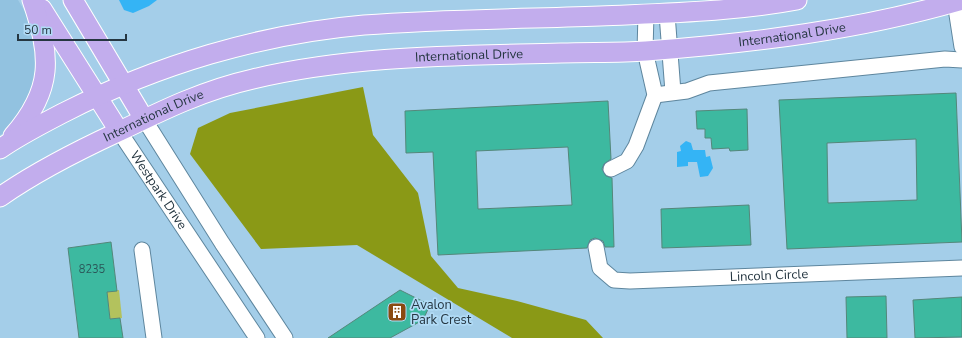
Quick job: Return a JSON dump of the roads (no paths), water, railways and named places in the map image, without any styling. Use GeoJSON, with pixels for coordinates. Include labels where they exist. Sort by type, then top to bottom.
{"type":"FeatureCollection","features":[{"type":"Feature","properties":{"kind":"main road"},"geometry":{"type":"LineString","coordinates":[[3,147],[22,126],[32,110],[44,76],[46,55],[45,44],[32,0]]}},
{"type":"Feature","properties":{"kind":"main road","name":"Westpark Drive"},"geometry":{"type":"LineString","coordinates":[[36,0],[119,131]]}},
{"type":"Feature","properties":{"kind":"main road","name":"Westpark Drive"},"geometry":{"type":"LineString","coordinates":[[73,0],[144,119]]}},
{"type":"Feature","properties":{"kind":"main road"},"geometry":{"type":"LineString","coordinates":[[3,147],[33,129],[97,96],[124,84],[218,52],[276,38],[334,28],[372,25],[667,14],[739,8],[797,0]]}},
{"type":"Feature","properties":{"kind":"main road","name":"International Drive"},"geometry":{"type":"LineString","coordinates":[[0,197],[55,163],[191,97],[222,87],[273,74],[336,64],[393,58],[646,51],[821,32],[887,19],[958,1]]}},
{"type":"Feature","properties":{"kind":"street"},"geometry":{"type":"LineString","coordinates":[[958,1],[962,47]]}},
{"type":"Feature","properties":{"kind":"street"},"geometry":{"type":"LineString","coordinates":[[611,169],[627,161],[636,146],[655,95],[646,51],[646,14]]}},
{"type":"Feature","properties":{"kind":"street"},"geometry":{"type":"LineString","coordinates":[[667,14],[673,92]]}},
{"type":"Feature","properties":{"kind":"street"},"geometry":{"type":"LineString","coordinates":[[655,95],[686,91],[709,82],[944,59],[962,60]]}},
{"type":"Feature","properties":{"kind":"street","name":"Westpark Drive"},"geometry":{"type":"LineString","coordinates":[[144,119],[222,243],[285,338]]}},
{"type":"Feature","properties":{"kind":"street","name":"Westpark Drive"},"geometry":{"type":"LineString","coordinates":[[119,131],[257,338]]}},
{"type":"Feature","properties":{"kind":"street","name":"Lincoln Circle"},"geometry":{"type":"LineString","coordinates":[[596,247],[600,268],[614,280],[630,281],[962,268]]}},
{"type":"Feature","properties":{"kind":"street"},"geometry":{"type":"LineString","coordinates":[[142,250],[154,338]]}},
{"type":"Feature","properties":{"kind":"water"},"geometry":{"type":"Polygon","coordinates":[[[119,0],[157,0],[149,6],[133,13],[124,10],[119,0]]]}},
{"type":"Feature","properties":{"kind":"water"},"geometry":{"type":"Polygon","coordinates":[[[686,141],[691,143],[693,150],[705,150],[706,157],[710,156],[713,168],[708,176],[700,177],[697,162],[688,162],[688,166],[677,167],[677,152],[681,151],[680,146],[686,141]]]}},
{"type":"Feature","properties":{"kind":"place","name":"Avalon Park Crest"},"geometry":{"type":"Point","coordinates":[397,312]}}]}
